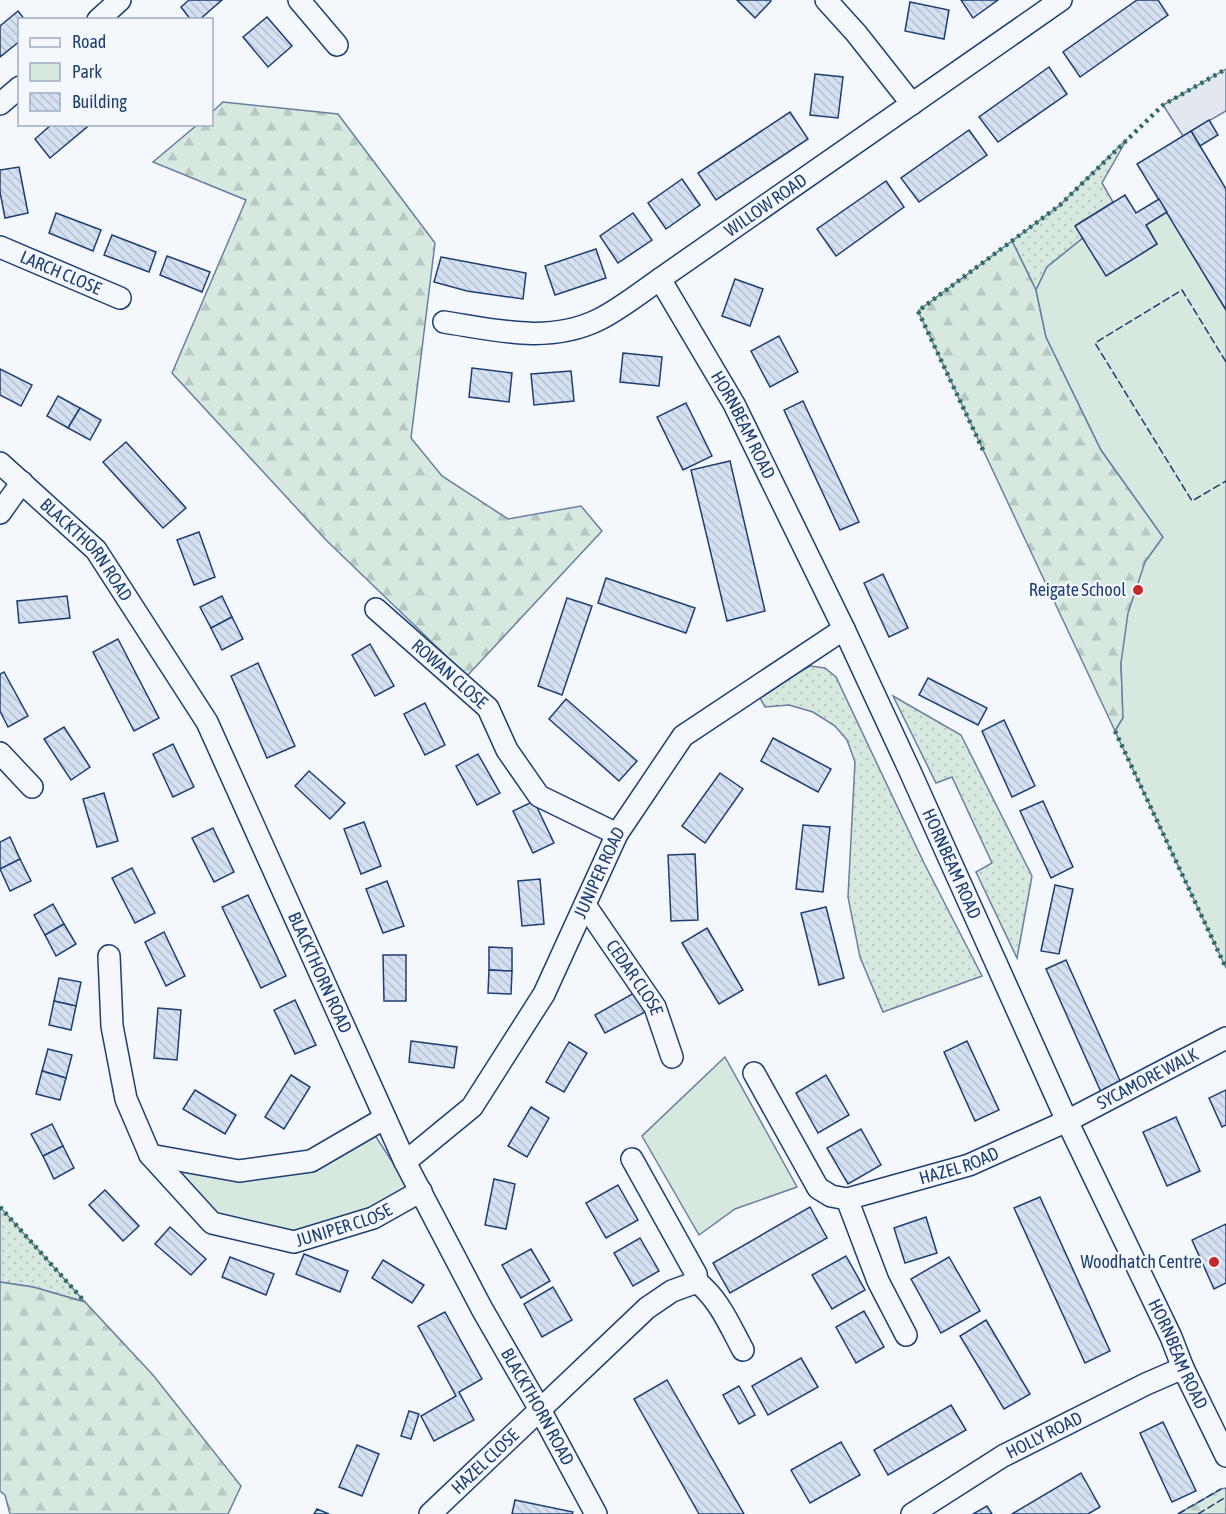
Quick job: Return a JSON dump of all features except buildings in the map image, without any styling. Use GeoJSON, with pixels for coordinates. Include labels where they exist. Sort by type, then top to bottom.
{"type":"FeatureCollection","features":[{"type":"Feature","properties":{"kind":"street"},"geometry":{"type":"LineString","coordinates":[[100,18],[120,0]]}},
{"type":"Feature","properties":{"kind":"street"},"geometry":{"type":"LineString","coordinates":[[299,0],[337,45]]}},
{"type":"Feature","properties":{"kind":"street"},"geometry":{"type":"LineString","coordinates":[[826,0],[856,33],[912,104]]}},
{"type":"Feature","properties":{"kind":"street","name":"WILLOW ROAD"},"geometry":{"type":"LineString","coordinates":[[444,322],[529,334],[567,331],[599,319],[1061,0]]}},
{"type":"Feature","properties":{"kind":"street"},"geometry":{"type":"LineString","coordinates":[[0,104],[18,89]]}},
{"type":"Feature","properties":{"kind":"street","name":"LARCH CLOSE"},"geometry":{"type":"LineString","coordinates":[[0,247],[120,298]]}},
{"type":"Feature","properties":{"kind":"street","name":"HORNBEAM ROAD"},"geometry":{"type":"LineString","coordinates":[[660,279],[734,404],[844,629],[919,790],[1066,1121],[1226,1456]]}},
{"type":"Feature","properties":{"kind":"street","name":"BLACKTHORN ROAD"},"geometry":{"type":"LineString","coordinates":[[0,463],[96,550],[207,722],[405,1162],[482,1310],[539,1408],[596,1514]]}},
{"type":"Feature","properties":{"kind":"street"},"geometry":{"type":"LineString","coordinates":[[0,513],[22,482]]}},
{"type":"Feature","properties":{"kind":"street","name":"ROWAN CLOSE"},"geometry":{"type":"LineString","coordinates":[[376,609],[488,708],[507,750],[539,796],[617,834]]}},
{"type":"Feature","properties":{"kind":"street","name":"JUNIPER ROAD"},"geometry":{"type":"LineString","coordinates":[[405,1162],[472,1107],[544,994],[617,834],[683,736],[844,629]]}},
{"type":"Feature","properties":{"kind":"street"},"geometry":{"type":"LineString","coordinates":[[0,753],[32,787]]}},
{"type":"Feature","properties":{"kind":"street","name":"CEDAR CLOSE"},"geometry":{"type":"LineString","coordinates":[[585,905],[655,1007],[672,1057]]}},
{"type":"Feature","properties":{"kind":"street","name":"JUNIPER CLOSE"},"geometry":{"type":"LineString","coordinates":[[109,956],[112,1026],[126,1099],[150,1155],[212,1223],[294,1242],[373,1218],[421,1191]]}},
{"type":"Feature","properties":{"kind":"street","name":"SYCAMORE WALK"},"geometry":{"type":"LineString","coordinates":[[1066,1121],[1226,1038]]}},
{"type":"Feature","properties":{"kind":"street"},"geometry":{"type":"LineString","coordinates":[[754,1072],[818,1188],[831,1196],[848,1199],[878,1281],[906,1335]]}},
{"type":"Feature","properties":{"kind":"street"},"geometry":{"type":"LineString","coordinates":[[150,1155],[239,1171],[311,1161],[385,1118]]}},
{"type":"Feature","properties":{"kind":"street","name":"HAZEL ROAD"},"geometry":{"type":"LineString","coordinates":[[848,1199],[969,1165],[1066,1121]]}},
{"type":"Feature","properties":{"kind":"street"},"geometry":{"type":"LineString","coordinates":[[632,1158],[696,1274],[697,1282],[707,1290],[720,1307],[743,1350]]}},
{"type":"Feature","properties":{"kind":"street"},"geometry":{"type":"LineString","coordinates":[[539,1408],[646,1308],[672,1291],[697,1282]]}},
{"type":"Feature","properties":{"kind":"street","name":"HOLLY ROAD"},"geometry":{"type":"LineString","coordinates":[[912,1514],[1003,1456],[1146,1384],[1183,1368]]}},
{"type":"Feature","properties":{"kind":"street","name":"HAZEL CLOSE"},"geometry":{"type":"LineString","coordinates":[[430,1514],[539,1408]]}},
{"type":"Feature","properties":{"kind":"green space"},"geometry":{"type":"Polygon","coordinates":[[[223,102],[338,114],[435,243],[411,438],[442,476],[508,519],[581,506],[602,531],[467,676],[326,540],[172,373],[246,200],[153,162],[196,126],[213,126],[213,111],[223,102]]]}},
{"type":"Feature","properties":{"kind":"green space"},"geometry":{"type":"Polygon","coordinates":[[[1127,139],[1102,183],[1113,202],[1076,225],[1083,238],[1047,267],[1036,290],[1012,241],[1060,205],[1127,139]]]}},
{"type":"Feature","properties":{"kind":"green space"},"geometry":{"type":"Polygon","coordinates":[[[1167,212],[1226,310],[1226,968],[1115,731],[1123,718],[1121,663],[1128,613],[1145,562],[1163,537],[1101,450],[1046,337],[1036,290],[1047,267],[1083,238],[1107,275],[1157,244],[1146,225],[1167,212]]]}},
{"type":"Feature","properties":{"kind":"green space"},"geometry":{"type":"Polygon","coordinates":[[[1012,241],[1036,290],[1046,337],[1101,450],[1163,537],[1145,562],[1121,663],[1123,718],[1115,731],[918,311],[1012,241]]]}},
{"type":"Feature","properties":{"kind":"green space"},"geometry":{"type":"Polygon","coordinates":[[[810,666],[825,668],[836,677],[924,863],[982,976],[883,1012],[860,957],[848,897],[855,762],[847,740],[835,726],[813,712],[789,705],[765,707],[759,696],[810,666]]]}},
{"type":"Feature","properties":{"kind":"green space"},"geometry":{"type":"Polygon","coordinates":[[[893,696],[961,735],[1032,876],[1017,958],[976,872],[992,863],[952,777],[936,783],[893,696]]]}},
{"type":"Feature","properties":{"kind":"green space"},"geometry":{"type":"Polygon","coordinates":[[[725,1057],[797,1187],[735,1209],[699,1235],[642,1136],[725,1057]]]}},
{"type":"Feature","properties":{"kind":"green space"},"geometry":{"type":"Polygon","coordinates":[[[371,1129],[409,1188],[374,1213],[296,1236],[217,1216],[162,1161],[275,1172],[371,1129]]]}},
{"type":"Feature","properties":{"kind":"green space"},"geometry":{"type":"Polygon","coordinates":[[[0,1207],[85,1302],[33,1287],[0,1282],[0,1207]]]}},
{"type":"Feature","properties":{"kind":"green space"},"geometry":{"type":"Polygon","coordinates":[[[0,1282],[33,1287],[85,1302],[153,1375],[241,1486],[228,1514],[10,1514],[5,1495],[0,1491],[0,1282]]]}},
{"type":"Feature","properties":{"kind":"green space"},"geometry":{"type":"Polygon","coordinates":[[[1226,1488],[1226,1514],[1178,1514],[1221,1489],[1226,1488]]]}},
{"type":"Feature","properties":{"kind":"shaded area"},"geometry":{"type":"Polygon","coordinates":[[[1226,69],[1226,111],[1183,136],[1163,105],[1226,69]]]}},
{"type":"Feature","properties":{"kind":"hedge"},"geometry":{"type":"LineString","coordinates":[[983,450],[918,311],[1060,205],[1163,105],[1226,69]]}},
{"type":"Feature","properties":{"kind":"hedge"},"geometry":{"type":"LineString","coordinates":[[1115,731],[1226,968]]}},
{"type":"Feature","properties":{"kind":"hedge"},"geometry":{"type":"LineString","coordinates":[[0,1207],[85,1302]]}},
{"type":"Feature","properties":{"kind":"fence"},"geometry":{"type":"LineString","coordinates":[[1226,362],[1182,290],[1095,343],[1192,501],[1226,481]]}},
{"type":"Feature","properties":{"kind":"fence"},"geometry":{"type":"LineString","coordinates":[[1178,1514],[1221,1489]]}},
{"type":"Feature","properties":{"kind":"fence"},"geometry":{"type":"LineString","coordinates":[[1198,1514],[1226,1497]]}},
{"type":"Feature","properties":{"kind":"place","name":"Reigate School"},"geometry":{"type":"Point","coordinates":[1138,590]}},
{"type":"Feature","properties":{"kind":"place","name":"Woodhatch Centre"},"geometry":{"type":"Point","coordinates":[1214,1262]}}]}
